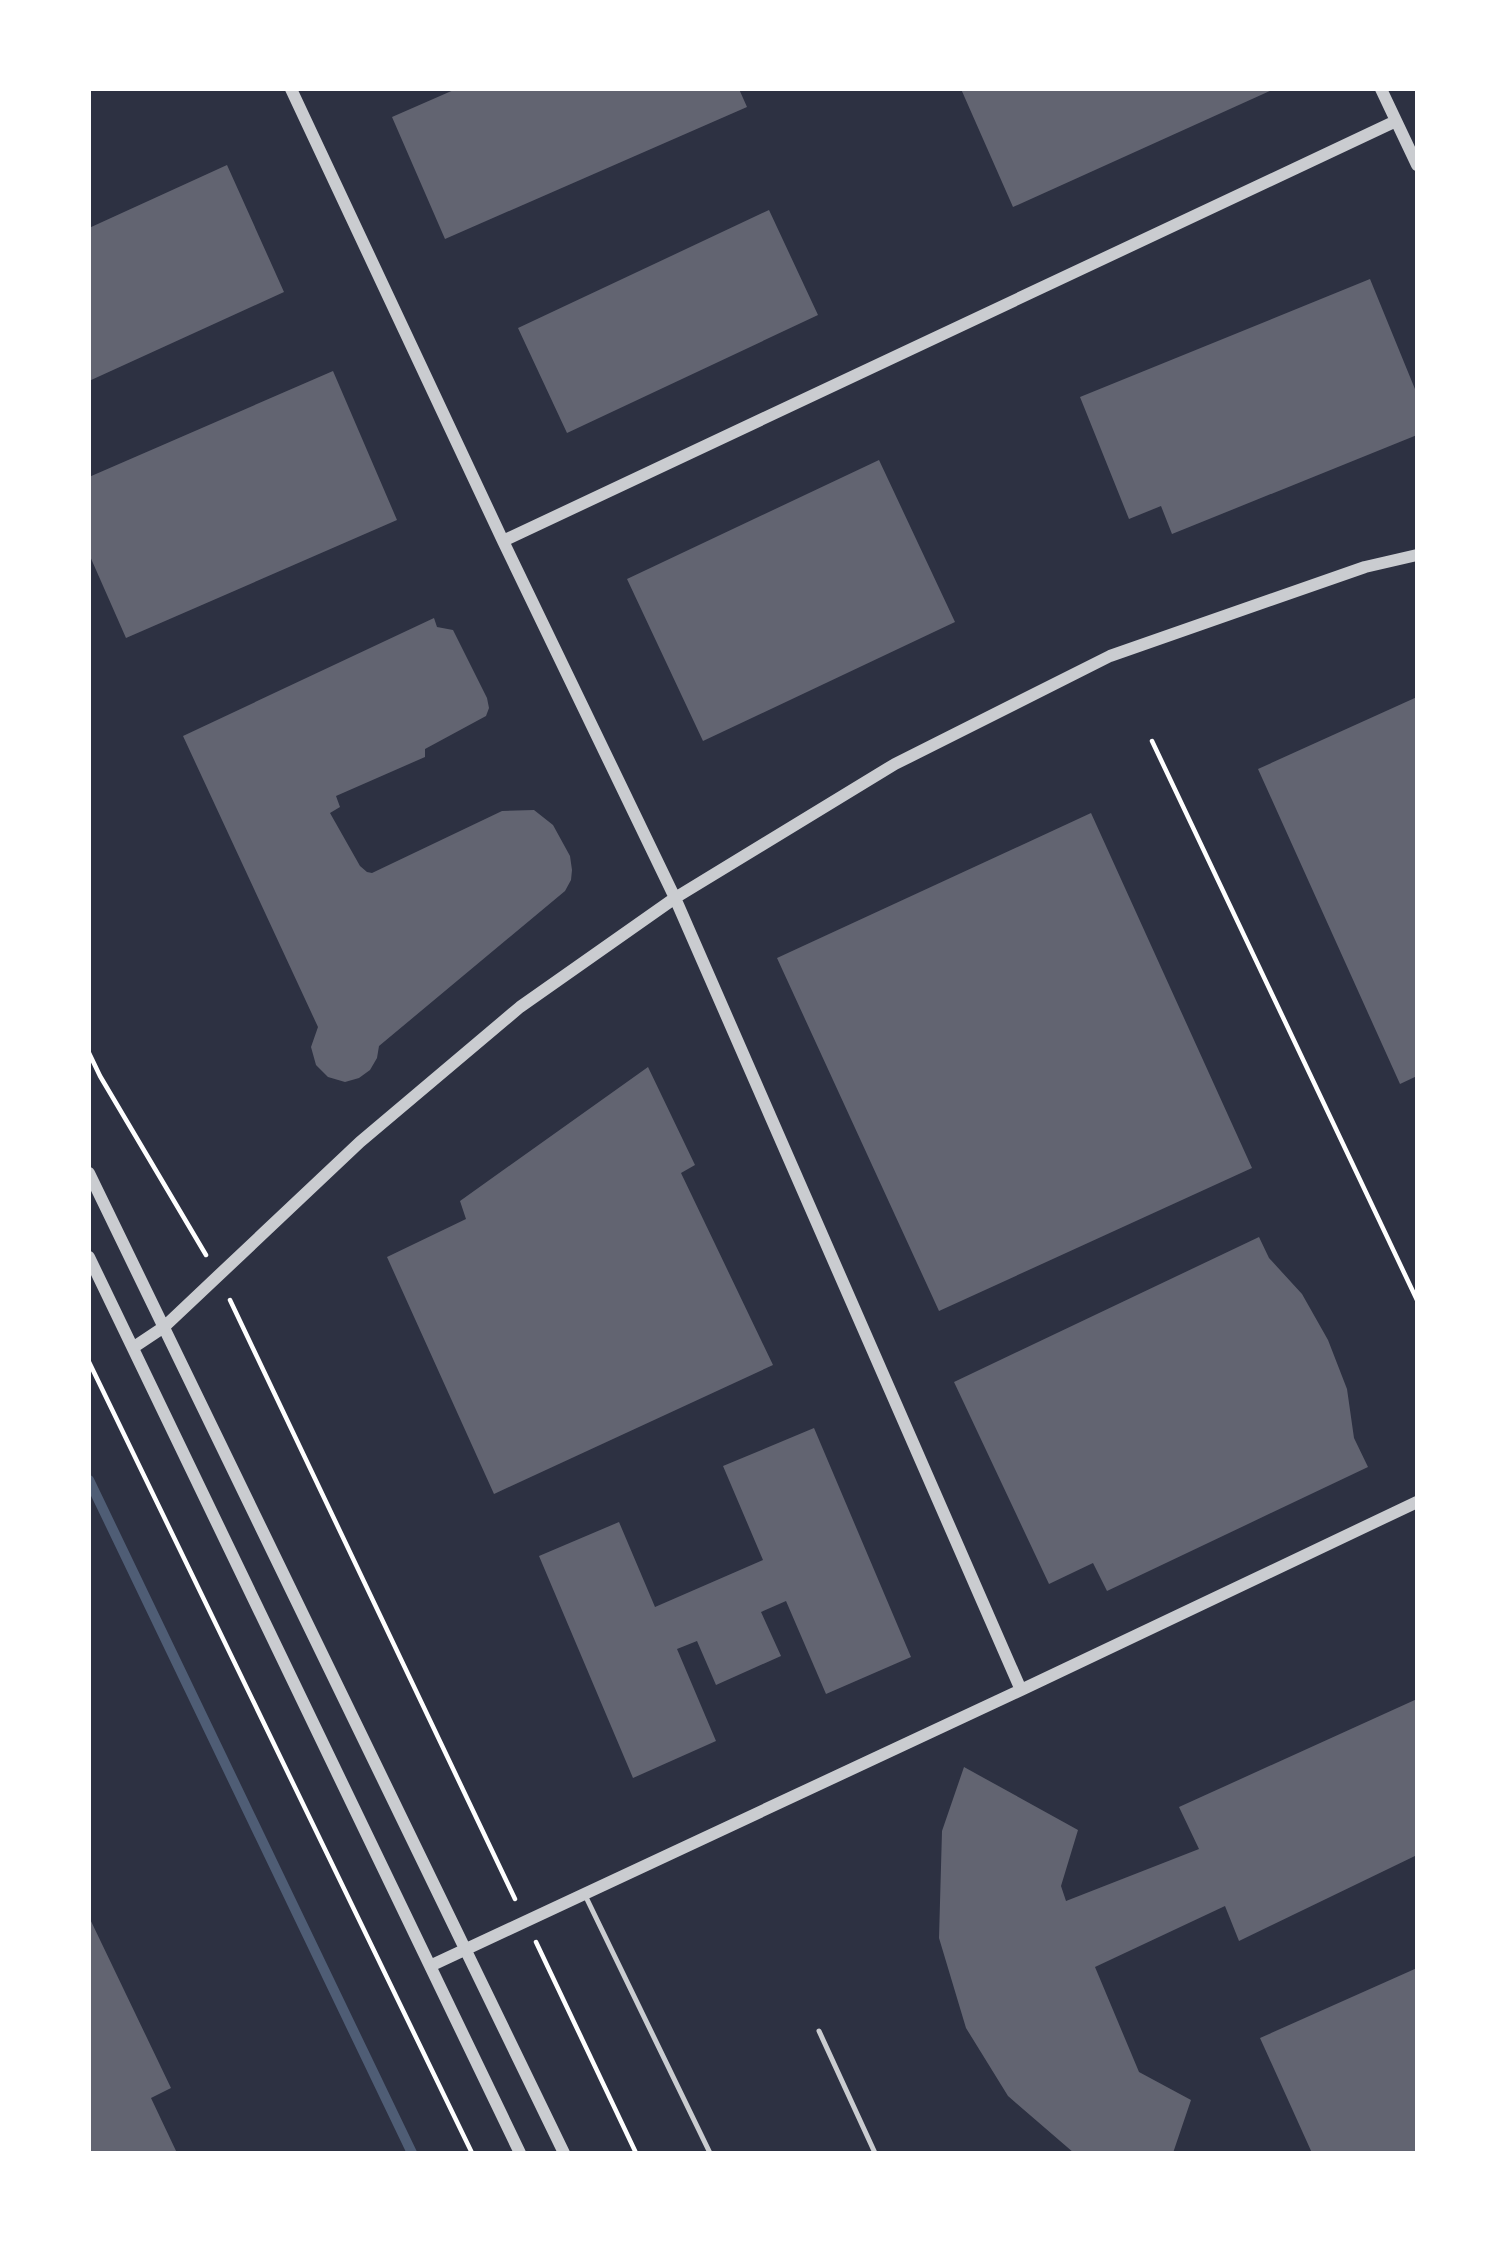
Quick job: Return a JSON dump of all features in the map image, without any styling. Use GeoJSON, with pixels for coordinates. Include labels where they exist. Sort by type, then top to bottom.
{"type":"FeatureCollection","features":[{"type":"Feature","properties":{"kind":"street"},"geometry":{"type":"LineString","coordinates":[[291,89],[503,541],[675,898],[1021,1690]]}},
{"type":"Feature","properties":{"kind":"street"},"geometry":{"type":"LineString","coordinates":[[1381,89],[1417,165]]}},
{"type":"Feature","properties":{"kind":"street"},"geometry":{"type":"LineString","coordinates":[[503,541],[1396,121]]}},
{"type":"Feature","properties":{"kind":"street"},"geometry":{"type":"LineString","coordinates":[[134,1348],[164,1327],[360,1142],[520,1007],[675,898],[895,764],[1110,656],[1365,567],[1417,555]]}},
{"type":"Feature","properties":{"kind":"street"},"geometry":{"type":"LineString","coordinates":[[89,1173],[564,2153]]}},
{"type":"Feature","properties":{"kind":"street"},"geometry":{"type":"LineString","coordinates":[[89,1256],[520,2153]]}},
{"type":"Feature","properties":{"kind":"street"},"geometry":{"type":"LineString","coordinates":[[430,1966],[1417,1502]]}},
{"type":"Feature","properties":{"kind":"lane"},"geometry":{"type":"LineString","coordinates":[[584,1893],[710,2153]]}},
{"type":"Feature","properties":{"kind":"lane"},"geometry":{"type":"LineString","coordinates":[[819,2031],[874,2153]]}},
{"type":"Feature","properties":{"kind":"path"},"geometry":{"type":"LineString","coordinates":[[1152,741],[1417,1300]]}},
{"type":"Feature","properties":{"kind":"path"},"geometry":{"type":"LineString","coordinates":[[89,1053],[218,1276],[636,2153]]}},
{"type":"Feature","properties":{"kind":"path"},"geometry":{"type":"LineString","coordinates":[[89,1362],[472,2153]]}},
{"type":"Feature","properties":{"kind":"building"},"geometry":{"type":"Polygon","coordinates":[[[456,89],[739,89],[747,107],[445,239],[392,117],[456,89]]]}},
{"type":"Feature","properties":{"kind":"building"},"geometry":{"type":"Polygon","coordinates":[[[961,89],[1274,89],[1013,207],[961,89]]]}},
{"type":"Feature","properties":{"kind":"building"},"geometry":{"type":"Polygon","coordinates":[[[227,165],[284,292],[89,381],[89,228],[227,165]]]}},
{"type":"Feature","properties":{"kind":"building"},"geometry":{"type":"Polygon","coordinates":[[[769,210],[818,315],[567,433],[518,328],[769,210]]]}},
{"type":"Feature","properties":{"kind":"building"},"geometry":{"type":"Polygon","coordinates":[[[1370,279],[1417,394],[1417,435],[1172,534],[1161,506],[1129,519],[1080,397],[1370,279]]]}},
{"type":"Feature","properties":{"kind":"building"},"geometry":{"type":"Polygon","coordinates":[[[333,371],[397,520],[126,638],[89,554],[89,477],[333,371]]]}},
{"type":"Feature","properties":{"kind":"building"},"geometry":{"type":"Polygon","coordinates":[[[879,460],[955,622],[703,741],[627,579],[879,460]]]}},
{"type":"Feature","properties":{"kind":"building"},"geometry":{"type":"Polygon","coordinates":[[[434,618],[437,627],[453,630],[487,698],[489,708],[486,716],[425,749],[425,757],[336,796],[340,807],[330,813],[360,866],[372,873],[502,811],[534,810],[553,825],[570,856],[571,880],[565,891],[379,1046],[377,1058],[370,1070],[359,1078],[345,1082],[328,1077],[316,1065],[311,1047],[318,1027],[183,736],[434,618]]]}},
{"type":"Feature","properties":{"kind":"building"},"geometry":{"type":"Polygon","coordinates":[[[1417,697],[1417,1076],[1400,1084],[1258,769],[1417,697]]]}},
{"type":"Feature","properties":{"kind":"building"},"geometry":{"type":"Polygon","coordinates":[[[1091,813],[1252,1168],[939,1311],[777,958],[1091,813]]]}},
{"type":"Feature","properties":{"kind":"building"},"geometry":{"type":"Polygon","coordinates":[[[648,1067],[695,1165],[681,1173],[773,1365],[494,1494],[387,1257],[466,1219],[460,1201],[648,1067]]]}},
{"type":"Feature","properties":{"kind":"building"},"geometry":{"type":"Polygon","coordinates":[[[1259,1237],[1269,1258],[1302,1294],[1328,1340],[1347,1389],[1354,1438],[1368,1467],[1107,1591],[1093,1563],[1049,1584],[954,1382],[1259,1237]]]}},
{"type":"Feature","properties":{"kind":"building"},"geometry":{"type":"Polygon","coordinates":[[[814,1428],[911,1657],[826,1694],[786,1601],[761,1612],[781,1656],[716,1685],[697,1641],[677,1649],[716,1741],[633,1778],[539,1556],[619,1522],[655,1607],[763,1560],[723,1466],[814,1428]]]}},
{"type":"Feature","properties":{"kind":"building"},"geometry":{"type":"Polygon","coordinates":[[[1417,1699],[1417,1855],[1239,1941],[1225,1906],[1095,1967],[1139,2072],[1191,2100],[1173,2153],[1074,2153],[1008,2096],[966,2028],[939,1938],[942,1831],[964,1767],[1078,1830],[1061,1886],[1066,1901],[1199,1849],[1179,1807],[1417,1699]]]}},
{"type":"Feature","properties":{"kind":"building"},"geometry":{"type":"Polygon","coordinates":[[[89,1917],[171,2088],[151,2098],[177,2153],[89,2153],[89,1917]]]}},
{"type":"Feature","properties":{"kind":"building"},"geometry":{"type":"Polygon","coordinates":[[[1417,1968],[1417,2153],[1312,2153],[1260,2038],[1417,1968]]]}},
{"type":"Feature","properties":{"kind":"waterway"},"geometry":{"type":"LineString","coordinates":[[89,1480],[412,2153]]}}]}
